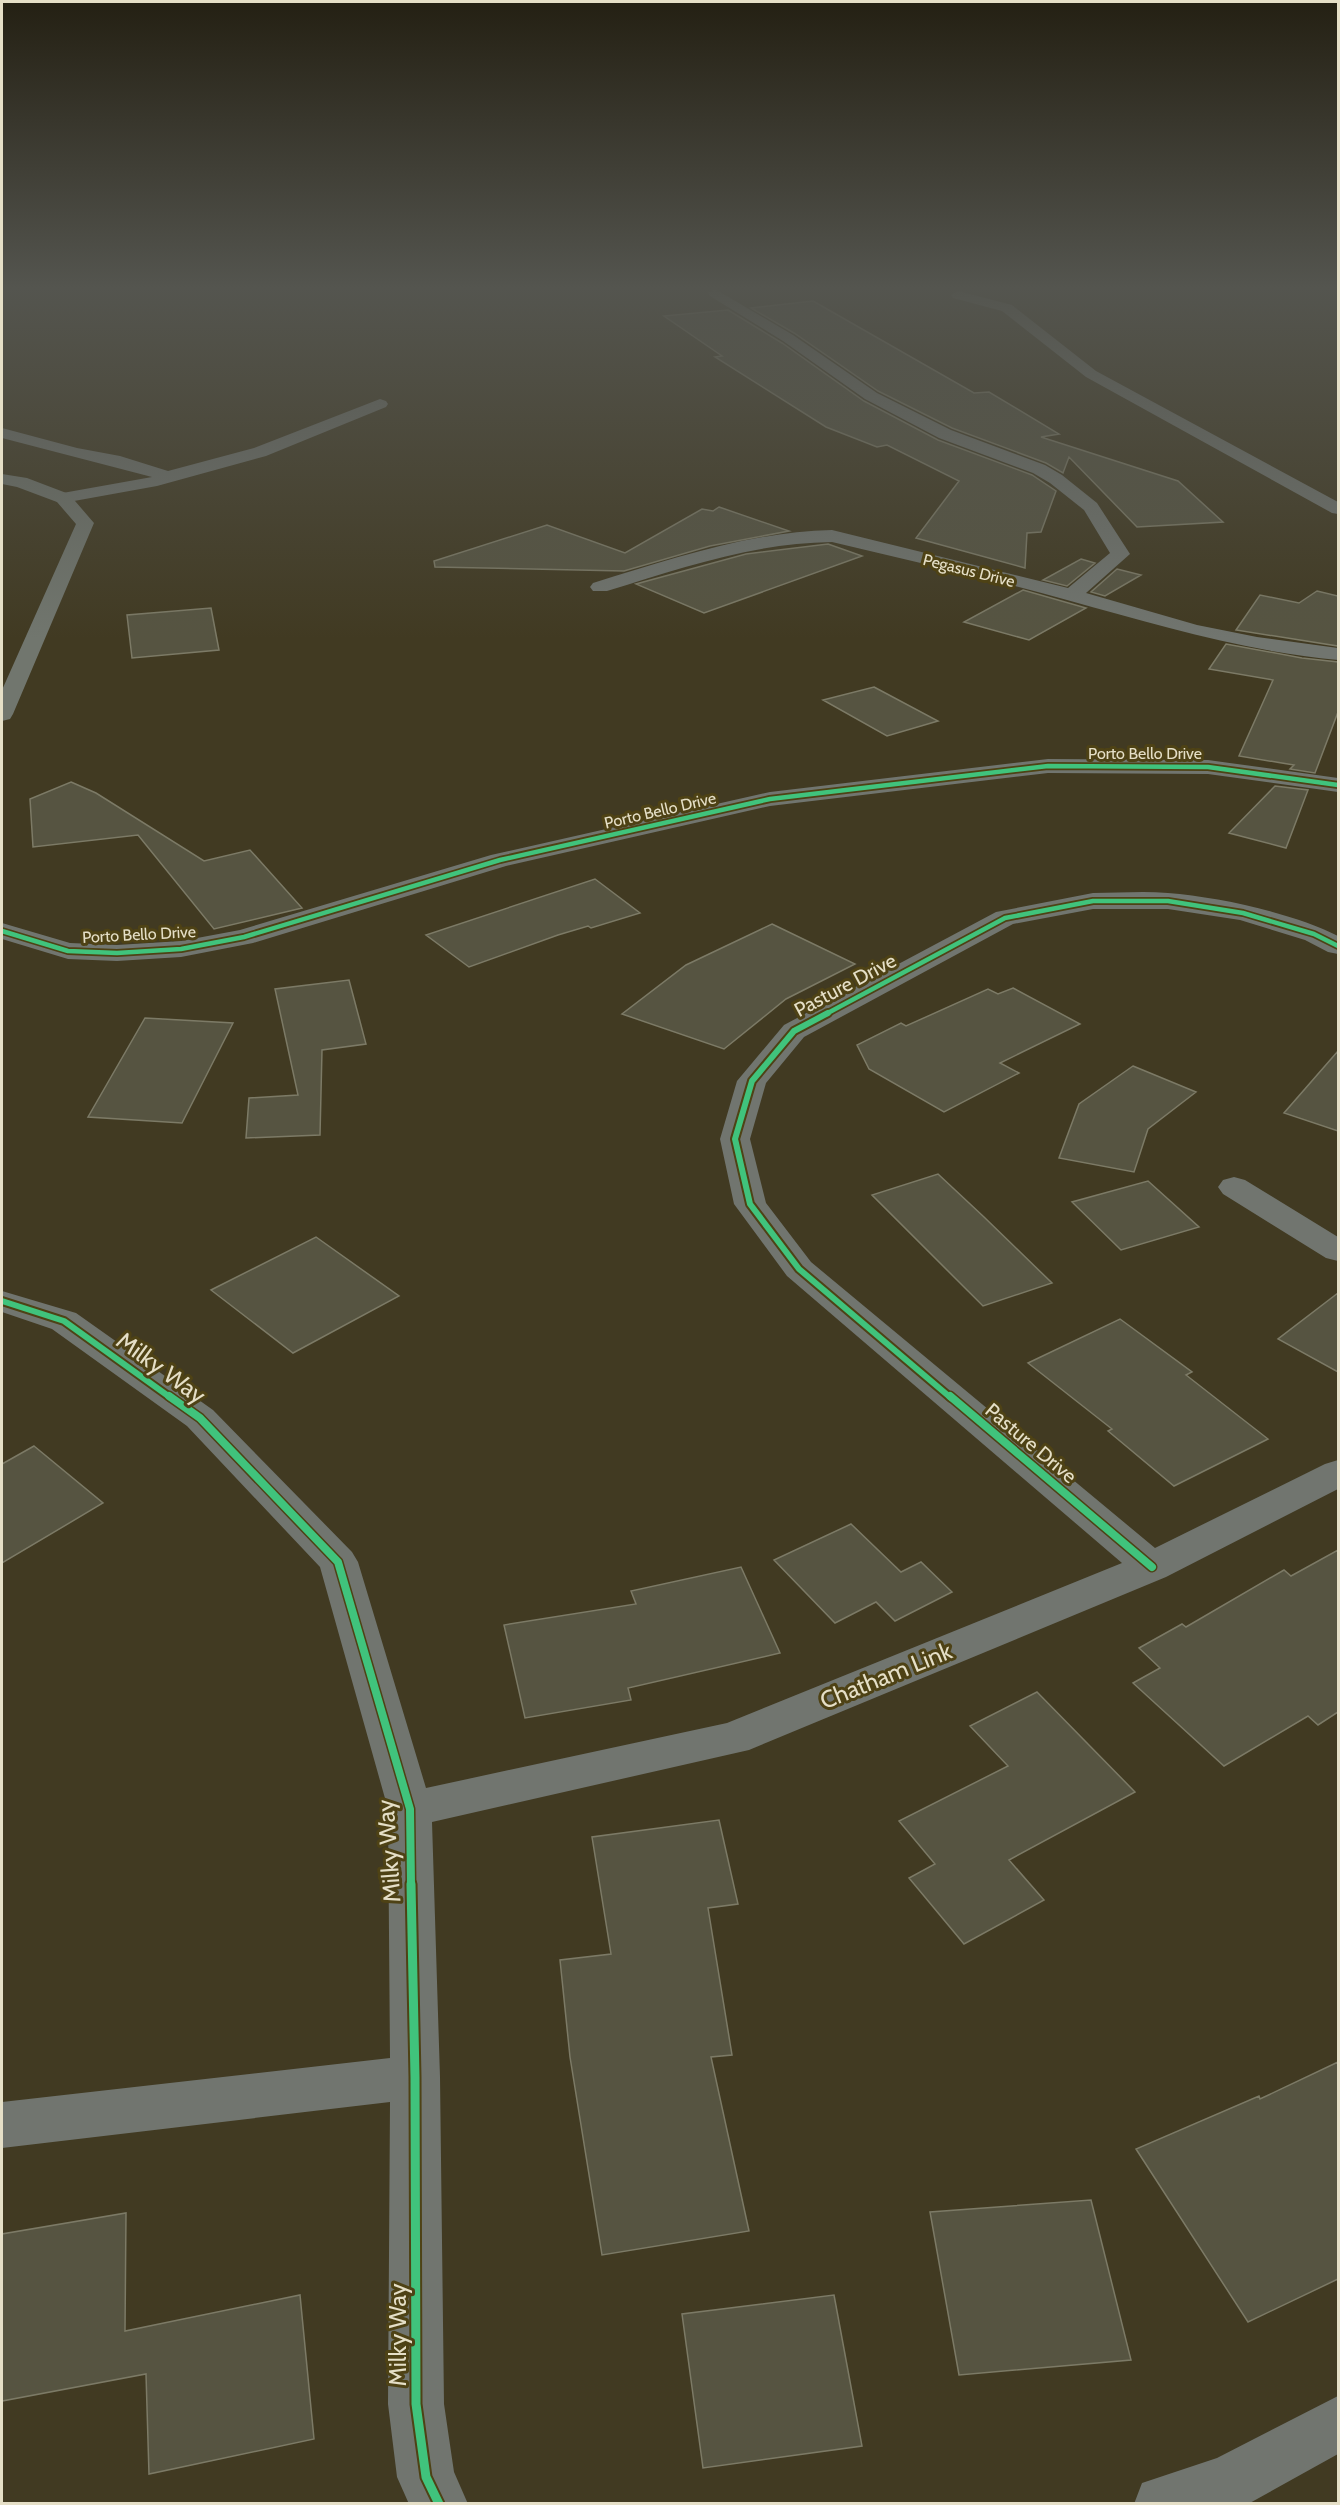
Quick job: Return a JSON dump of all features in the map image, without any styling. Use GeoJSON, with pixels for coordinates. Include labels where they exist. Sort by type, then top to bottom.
{"type":"FeatureCollection","features":[{"type":"Feature","properties":{"kind":"main road"},"geometry":{"type":"LineString","coordinates":[[2,479],[21,482],[63,498],[86,523],[2,714]]}},
{"type":"Feature","properties":{"kind":"street"},"geometry":{"type":"LineString","coordinates":[[63,498],[157,481],[168,476],[260,452],[378,405]]}},
{"type":"Feature","properties":{"kind":"street"},"geometry":{"type":"LineString","coordinates":[[889,405],[945,434],[1039,469],[1056,479],[1091,507],[1120,554],[1072,595]]}},
{"type":"Feature","properties":{"kind":"street"},"geometry":{"type":"LineString","coordinates":[[1148,405],[1338,509]]}},
{"type":"Feature","properties":{"kind":"street"},"geometry":{"type":"LineString","coordinates":[[2,433],[76,453],[114,460],[168,476]]}},
{"type":"Feature","properties":{"kind":"street","name":"Pegasus Drive"},"geometry":{"type":"LineString","coordinates":[[600,587],[755,542],[802,535],[832,536],[1072,595],[1194,630],[1257,643],[1338,654]]}},
{"type":"Feature","properties":{"kind":"street","name":"Porto Bello Drive"},"geometry":{"type":"LineString","coordinates":[[2,931],[68,951],[117,952],[181,949],[244,937],[500,860],[770,799],[1036,767],[1208,767],[1338,785]]}},
{"type":"Feature","properties":{"kind":"street","name":"Pasture Drive"},"geometry":{"type":"LineString","coordinates":[[1152,1567],[799,1269],[750,1204],[735,1139],[752,1081],[794,1031],[1005,918],[1094,901],[1168,902],[1243,913],[1314,934],[1338,946]]}},
{"type":"Feature","properties":{"kind":"street"},"geometry":{"type":"LineString","coordinates":[[1234,1187],[1338,1251]]}},
{"type":"Feature","properties":{"kind":"street","name":"Milky Way"},"geometry":{"type":"LineString","coordinates":[[2,1301],[64,1321],[200,1418],[338,1562],[410,1809],[415,2077],[416,2404],[426,2477],[439,2504]]}},
{"type":"Feature","properties":{"kind":"street","name":"Chatham Link"},"geometry":{"type":"LineString","coordinates":[[410,1809],[734,1738],[1152,1567],[1338,1473]]}},
{"type":"Feature","properties":{"kind":"street"},"geometry":{"type":"LineString","coordinates":[[2,2125],[415,2077]]}},
{"type":"Feature","properties":{"kind":"street"},"geometry":{"type":"LineString","coordinates":[[1163,2504],[1228,2483],[1338,2424]]}},
{"type":"Feature","properties":{"kind":"building"},"geometry":{"type":"Polygon","coordinates":[[[791,405],[871,405],[938,440],[1032,475],[1056,491],[1041,532],[1027,533],[1025,568],[916,538],[959,481],[887,445],[877,447],[826,427],[791,405]]]}},
{"type":"Feature","properties":{"kind":"building"},"geometry":{"type":"Polygon","coordinates":[[[906,405],[1010,405],[1059,434],[1041,437],[1178,481],[1223,522],[1137,527],[1069,457],[1063,473],[1046,463],[952,428],[906,405]]]}},
{"type":"Feature","properties":{"kind":"building"},"geometry":{"type":"Polygon","coordinates":[[[719,507],[789,531],[710,546],[624,571],[435,567],[434,561],[547,525],[625,553],[702,509],[713,511],[719,507]]]}},
{"type":"Feature","properties":{"kind":"building"},"geometry":{"type":"Polygon","coordinates":[[[828,544],[862,556],[704,613],[636,584],[746,554],[828,544]]]}},
{"type":"Feature","properties":{"kind":"building"},"geometry":{"type":"Polygon","coordinates":[[[1081,559],[1095,563],[1067,586],[1043,580],[1081,559]]]}},
{"type":"Feature","properties":{"kind":"building"},"geometry":{"type":"Polygon","coordinates":[[[1117,569],[1141,575],[1105,596],[1091,592],[1117,569]]]}},
{"type":"Feature","properties":{"kind":"building"},"geometry":{"type":"Polygon","coordinates":[[[1023,590],[1086,608],[1029,640],[964,622],[1023,590]]]}},
{"type":"Feature","properties":{"kind":"building"},"geometry":{"type":"Polygon","coordinates":[[[1317,591],[1338,596],[1338,646],[1236,630],[1260,595],[1299,603],[1317,591]]]}},
{"type":"Feature","properties":{"kind":"building"},"geometry":{"type":"Polygon","coordinates":[[[211,608],[219,650],[132,658],[127,615],[211,608]]]}},
{"type":"Feature","properties":{"kind":"building"},"geometry":{"type":"Polygon","coordinates":[[[1226,644],[1338,662],[1338,712],[1315,773],[1290,769],[1294,765],[1239,756],[1273,680],[1209,669],[1226,644]]]}},
{"type":"Feature","properties":{"kind":"building"},"geometry":{"type":"Polygon","coordinates":[[[874,687],[938,721],[887,736],[823,700],[874,687]]]}},
{"type":"Feature","properties":{"kind":"building"},"geometry":{"type":"Polygon","coordinates":[[[71,782],[96,793],[204,861],[250,850],[302,908],[214,929],[138,835],[33,847],[30,799],[71,782]]]}},
{"type":"Feature","properties":{"kind":"building"},"geometry":{"type":"Polygon","coordinates":[[[1275,786],[1308,790],[1286,848],[1229,833],[1275,786]]]}},
{"type":"Feature","properties":{"kind":"building"},"geometry":{"type":"Polygon","coordinates":[[[595,879],[640,913],[558,935],[469,967],[426,935],[595,879]]]}},
{"type":"Feature","properties":{"kind":"building"},"geometry":{"type":"Polygon","coordinates":[[[772,924],[855,964],[786,999],[724,1049],[622,1014],[686,965],[772,924]]]}},
{"type":"Feature","properties":{"kind":"building"},"geometry":{"type":"Polygon","coordinates":[[[349,980],[366,1044],[322,1050],[320,1135],[246,1138],[249,1098],[298,1095],[275,989],[349,980]]]}},
{"type":"Feature","properties":{"kind":"building"},"geometry":{"type":"Polygon","coordinates":[[[1013,988],[1080,1024],[1000,1063],[1019,1073],[944,1112],[869,1069],[857,1045],[901,1023],[906,1026],[988,989],[998,994],[1013,988]]]}},
{"type":"Feature","properties":{"kind":"building"},"geometry":{"type":"Polygon","coordinates":[[[145,1018],[233,1023],[182,1123],[88,1117],[145,1018]]]}},
{"type":"Feature","properties":{"kind":"building"},"geometry":{"type":"Polygon","coordinates":[[[1338,1051],[1338,1131],[1284,1113],[1338,1051]]]}},
{"type":"Feature","properties":{"kind":"building"},"geometry":{"type":"Polygon","coordinates":[[[1133,1066],[1196,1092],[1148,1129],[1134,1172],[1059,1158],[1079,1104],[1133,1066]]]}},
{"type":"Feature","properties":{"kind":"building"},"geometry":{"type":"Polygon","coordinates":[[[938,1174],[1052,1283],[983,1306],[872,1195],[938,1174]]]}},
{"type":"Feature","properties":{"kind":"building"},"geometry":{"type":"Polygon","coordinates":[[[1148,1181],[1199,1227],[1121,1250],[1072,1202],[1148,1181]]]}},
{"type":"Feature","properties":{"kind":"building"},"geometry":{"type":"Polygon","coordinates":[[[316,1237],[399,1296],[293,1353],[211,1290],[316,1237]]]}},
{"type":"Feature","properties":{"kind":"building"},"geometry":{"type":"Polygon","coordinates":[[[1338,1293],[1338,1372],[1278,1339],[1338,1293]]]}},
{"type":"Feature","properties":{"kind":"building"},"geometry":{"type":"Polygon","coordinates":[[[1120,1319],[1192,1372],[1186,1375],[1268,1439],[1174,1486],[1108,1431],[1112,1429],[1028,1363],[1120,1319]]]}},
{"type":"Feature","properties":{"kind":"building"},"geometry":{"type":"Polygon","coordinates":[[[34,1446],[103,1503],[2,1563],[2,1464],[34,1446]]]}},
{"type":"Feature","properties":{"kind":"building"},"geometry":{"type":"Polygon","coordinates":[[[851,1524],[901,1572],[921,1562],[952,1592],[895,1621],[876,1602],[835,1623],[774,1560],[851,1524]]]}},
{"type":"Feature","properties":{"kind":"building"},"geometry":{"type":"Polygon","coordinates":[[[1338,1550],[1338,1712],[1318,1725],[1308,1716],[1224,1766],[1133,1683],[1160,1668],[1139,1648],[1182,1624],[1186,1627],[1284,1570],[1291,1576],[1338,1550]]]}},
{"type":"Feature","properties":{"kind":"building"},"geometry":{"type":"Polygon","coordinates":[[[741,1567],[780,1653],[628,1688],[631,1700],[525,1718],[504,1625],[636,1604],[631,1591],[741,1567]]]}},
{"type":"Feature","properties":{"kind":"building"},"geometry":{"type":"Polygon","coordinates":[[[1037,1692],[1135,1792],[1009,1860],[1044,1900],[964,1944],[909,1878],[935,1864],[899,1821],[1008,1766],[970,1726],[1037,1692]]]}},
{"type":"Feature","properties":{"kind":"building"},"geometry":{"type":"Polygon","coordinates":[[[719,1820],[738,1904],[708,1908],[732,2055],[711,2057],[749,2231],[602,2255],[570,2057],[560,1960],[611,1954],[592,1837],[719,1820]]]}},
{"type":"Feature","properties":{"kind":"building"},"geometry":{"type":"Polygon","coordinates":[[[1338,2062],[1338,2279],[1248,2322],[1136,2149],[1259,2096],[1260,2099],[1338,2062]]]}},
{"type":"Feature","properties":{"kind":"building"},"geometry":{"type":"Polygon","coordinates":[[[1091,2200],[1131,2360],[959,2375],[930,2212],[1091,2200]]]}},
{"type":"Feature","properties":{"kind":"building"},"geometry":{"type":"Polygon","coordinates":[[[126,2213],[125,2331],[300,2295],[314,2439],[149,2474],[146,2374],[2,2401],[2,2234],[126,2213]]]}},
{"type":"Feature","properties":{"kind":"building"},"geometry":{"type":"Polygon","coordinates":[[[834,2295],[862,2446],[703,2468],[682,2314],[834,2295]]]}},
{"type":"Feature","properties":{"kind":"cycle path"},"geometry":{"type":"LineString","coordinates":[[2,931],[68,951],[117,953],[181,949],[244,937],[500,860],[770,799],[1048,766],[1208,767],[1338,785]]}},
{"type":"Feature","properties":{"kind":"cycle path"},"geometry":{"type":"LineString","coordinates":[[1152,1567],[799,1269],[750,1204],[735,1139],[752,1081],[794,1031],[1005,918],[1093,901],[1168,901],[1243,913],[1314,934],[1338,946]]}},
{"type":"Feature","properties":{"kind":"cycle path"},"geometry":{"type":"LineString","coordinates":[[2,1301],[64,1321],[200,1418],[338,1562],[410,1809],[415,2077],[416,2404],[426,2477],[439,2504]]}}]}
